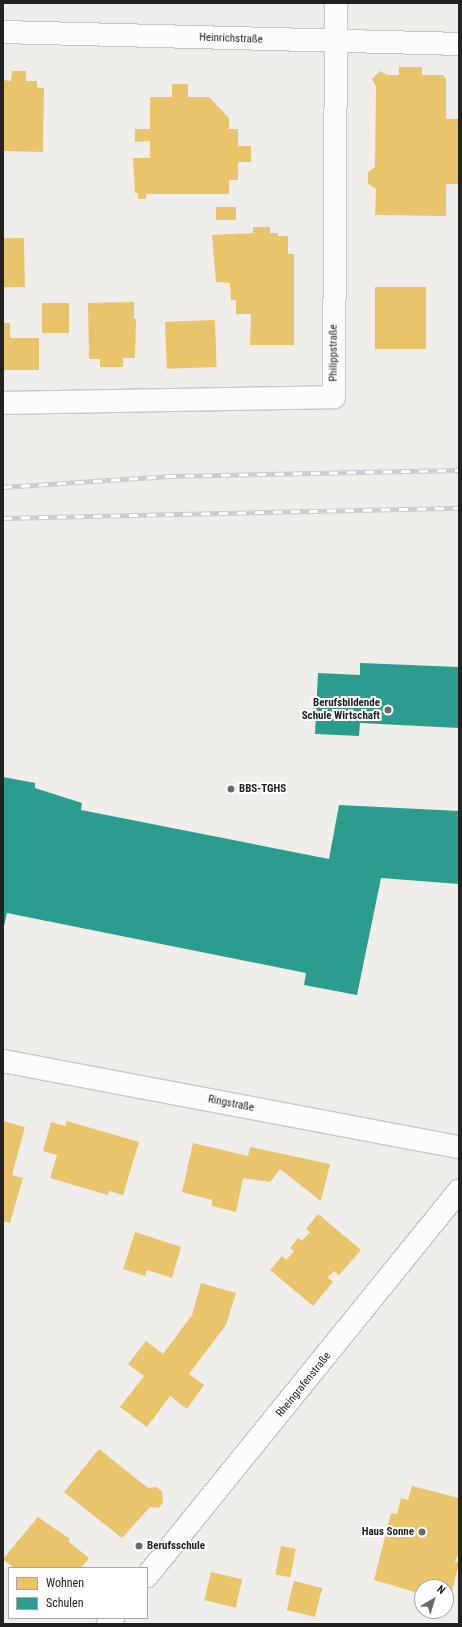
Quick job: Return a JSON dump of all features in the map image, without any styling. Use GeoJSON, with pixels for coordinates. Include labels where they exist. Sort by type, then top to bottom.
{"type":"FeatureCollection","features":[{"type":"Feature","properties":{"kind":"street","name":"Philippstraße"},"geometry":{"type":"LineString","coordinates":[[3,403],[334,397],[336,3]]}},
{"type":"Feature","properties":{"kind":"street","name":"Heinrichstraße"},"geometry":{"type":"LineString","coordinates":[[3,32],[335,42],[459,44]]}},
{"type":"Feature","properties":{"kind":"street","name":"Ringstraße"},"geometry":{"type":"LineString","coordinates":[[3,1061],[459,1147]]}},
{"type":"Feature","properties":{"kind":"street","name":"Rheingrafenstraße"},"geometry":{"type":"LineString","coordinates":[[148,1575],[459,1191]]}},
{"type":"Feature","properties":{"kind":"building: Wohnen"},"geometry":{"type":"Polygon","coordinates":[[[399,67],[422,67],[422,75],[443,75],[446,79],[446,119],[459,119],[459,184],[446,184],[446,216],[375,215],[376,189],[368,184],[368,172],[375,167],[376,86],[372,79],[380,71],[387,75],[399,75],[399,67]]]}},
{"type":"Feature","properties":{"kind":"building: Wohnen"},"geometry":{"type":"Polygon","coordinates":[[[12,71],[26,71],[26,81],[37,81],[37,88],[44,88],[43,152],[3,151],[3,80],[11,81],[12,71]]]}},
{"type":"Feature","properties":{"kind":"building: Wohnen"},"geometry":{"type":"Polygon","coordinates":[[[172,84],[188,84],[188,97],[209,97],[229,118],[229,129],[238,129],[238,146],[251,146],[251,162],[238,162],[238,180],[229,180],[229,194],[146,194],[146,199],[138,199],[138,193],[135,193],[133,158],[150,158],[150,141],[135,142],[135,129],[150,129],[150,97],[172,97],[172,84]]]}},
{"type":"Feature","properties":{"kind":"building: Wohnen"},"geometry":{"type":"Polygon","coordinates":[[[216,207],[236,207],[236,220],[216,220],[216,207]]]}},
{"type":"Feature","properties":{"kind":"building: Wohnen"},"geometry":{"type":"Polygon","coordinates":[[[253,227],[270,227],[270,233],[278,233],[278,236],[288,236],[288,254],[294,254],[294,345],[250,345],[251,314],[236,314],[236,300],[231,300],[230,283],[216,282],[212,235],[253,233],[253,227]]]}},
{"type":"Feature","properties":{"kind":"building: Wohnen"},"geometry":{"type":"Polygon","coordinates":[[[3,238],[24,238],[25,287],[4,287],[3,238]]]}},
{"type":"Feature","properties":{"kind":"building: Wohnen"},"geometry":{"type":"Polygon","coordinates":[[[375,287],[426,287],[426,349],[375,349],[375,287]]]}},
{"type":"Feature","properties":{"kind":"building: Wohnen"},"geometry":{"type":"Polygon","coordinates":[[[134,302],[134,319],[136,319],[135,358],[123,358],[123,367],[100,367],[100,359],[89,359],[88,303],[134,302]]]}},
{"type":"Feature","properties":{"kind":"building: Wohnen"},"geometry":{"type":"Polygon","coordinates":[[[42,303],[69,303],[69,333],[42,333],[42,303]]]}},
{"type":"Feature","properties":{"kind":"building: Wohnen"},"geometry":{"type":"Polygon","coordinates":[[[215,320],[217,367],[167,369],[165,322],[215,320]]]}},
{"type":"Feature","properties":{"kind":"building: Wohnen"},"geometry":{"type":"Polygon","coordinates":[[[3,323],[10,323],[10,338],[39,338],[39,370],[3,370],[3,323]]]}},
{"type":"Feature","properties":{"kind":"building: Wohnen"},"geometry":{"type":"Polygon","coordinates":[[[3,1121],[25,1127],[12,1175],[23,1178],[10,1223],[3,1221],[3,1121]]]}},
{"type":"Feature","properties":{"kind":"building: Wohnen"},"geometry":{"type":"Polygon","coordinates":[[[67,1121],[139,1142],[123,1195],[109,1191],[108,1195],[50,1178],[57,1155],[43,1151],[51,1122],[65,1126],[67,1121]]]}},
{"type":"Feature","properties":{"kind":"building: Wohnen"},"geometry":{"type":"Polygon","coordinates":[[[193,1143],[248,1156],[250,1147],[330,1164],[321,1201],[280,1169],[270,1182],[243,1178],[236,1212],[212,1206],[212,1200],[182,1192],[193,1143]]]}},
{"type":"Feature","properties":{"kind":"building: Wohnen"},"geometry":{"type":"Polygon","coordinates":[[[318,1214],[361,1250],[339,1275],[334,1271],[328,1277],[333,1282],[313,1306],[270,1270],[282,1256],[286,1260],[294,1251],[290,1248],[298,1238],[302,1241],[310,1232],[306,1229],[318,1214]]]}},
{"type":"Feature","properties":{"kind":"building: Wohnen"},"geometry":{"type":"Polygon","coordinates":[[[135,1232],[181,1247],[172,1278],[147,1270],[145,1276],[123,1269],[135,1232]]]}},
{"type":"Feature","properties":{"kind":"building: Wohnen"},"geometry":{"type":"Polygon","coordinates":[[[201,1283],[236,1293],[226,1325],[189,1374],[204,1385],[187,1409],[170,1396],[147,1427],[120,1407],[144,1376],[128,1364],[146,1341],[163,1354],[192,1315],[201,1283]]]}},
{"type":"Feature","properties":{"kind":"building: Wohnen"},"geometry":{"type":"Polygon","coordinates":[[[99,1449],[148,1488],[156,1487],[162,1491],[163,1502],[159,1508],[150,1507],[122,1538],[64,1492],[99,1449]]]}},
{"type":"Feature","properties":{"kind":"building: Wohnen","name":"Haus Sonne"},"geometry":{"type":"Polygon","coordinates":[[[412,1486],[459,1498],[459,1551],[455,1562],[459,1563],[454,1583],[454,1579],[414,1579],[414,1592],[374,1580],[391,1513],[397,1514],[401,1498],[408,1500],[412,1486]]]}},
{"type":"Feature","properties":{"kind":"building: Wohnen"},"geometry":{"type":"Polygon","coordinates":[[[38,1517],[70,1539],[68,1541],[89,1558],[82,1567],[13,1567],[3,1559],[38,1517]]]}},
{"type":"Feature","properties":{"kind":"building: Wohnen"},"geometry":{"type":"Polygon","coordinates":[[[281,1546],[296,1549],[290,1577],[275,1574],[281,1546]]]}},
{"type":"Feature","properties":{"kind":"building: Wohnen"},"geometry":{"type":"Polygon","coordinates":[[[211,1572],[242,1579],[236,1607],[204,1600],[211,1572]]]}},
{"type":"Feature","properties":{"kind":"building: Wohnen"},"geometry":{"type":"Polygon","coordinates":[[[294,1581],[322,1588],[315,1617],[287,1610],[294,1581]]]}},
{"type":"Feature","properties":{"kind":"building: Schulen","name":"Berufsbildende Schule Wirtschaft"},"geometry":{"type":"Polygon","coordinates":[[[360,663],[459,667],[459,728],[360,723],[359,736],[315,734],[318,673],[360,675],[360,663]]]}},
{"type":"Feature","properties":{"kind":"building: Schulen"},"geometry":{"type":"Polygon","coordinates":[[[3,777],[35,783],[35,788],[82,803],[81,810],[329,859],[339,805],[459,811],[459,884],[381,878],[357,995],[304,985],[306,973],[7,913],[3,930],[3,777]]]}},
{"type":"Feature","properties":{"kind":"railway"},"geometry":{"type":"LineString","coordinates":[[3,487],[167,476],[459,470]]}},
{"type":"Feature","properties":{"kind":"railway"},"geometry":{"type":"LineString","coordinates":[[3,518],[459,508]]}},
{"type":"Feature","properties":{"kind":"place","name":"Berufsbildende Schule Wirtschaft"},"geometry":{"type":"Point","coordinates":[388,710]}},
{"type":"Feature","properties":{"kind":"place","name":"BBS-TGHS"},"geometry":{"type":"Point","coordinates":[231,789]}},
{"type":"Feature","properties":{"kind":"place","name":"Haus Sonne"},"geometry":{"type":"Point","coordinates":[422,1532]}},
{"type":"Feature","properties":{"kind":"place","name":"Berufsschule"},"geometry":{"type":"Point","coordinates":[139,1546]}}]}
